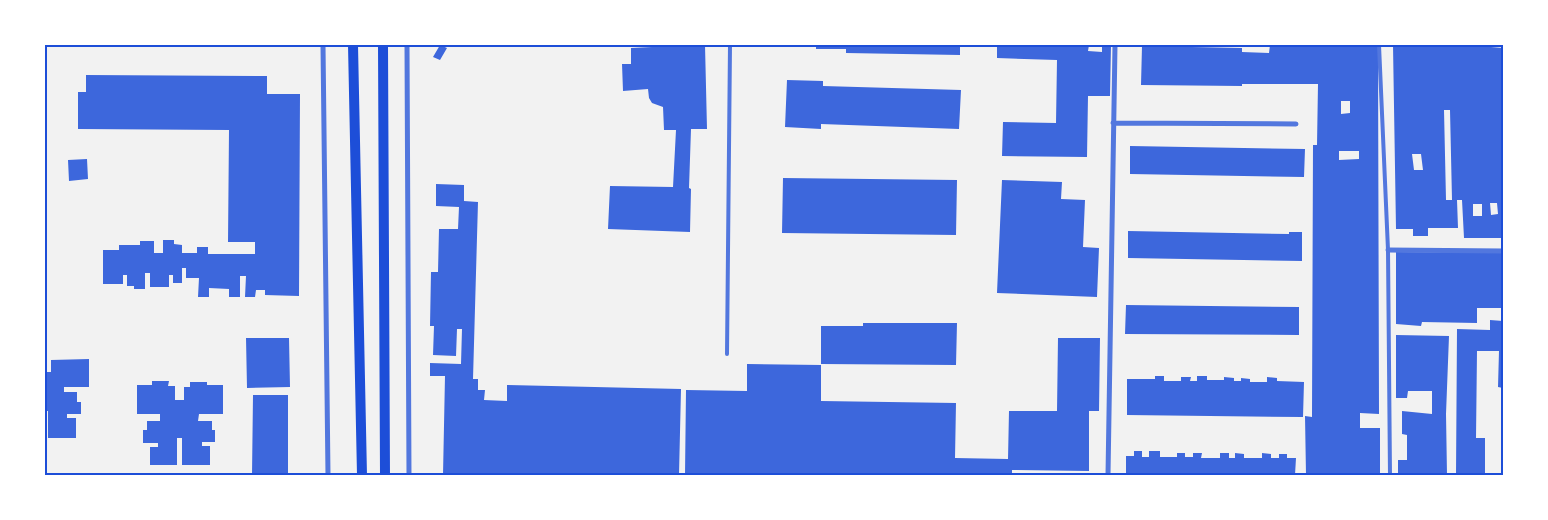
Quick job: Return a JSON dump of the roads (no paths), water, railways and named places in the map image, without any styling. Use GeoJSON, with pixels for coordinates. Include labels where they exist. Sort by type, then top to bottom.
{"type":"FeatureCollection","features":[{"type":"Feature","properties":{"kind":"main road"},"geometry":{"type":"LineString","coordinates":[[353,45],[362,475]]}},
{"type":"Feature","properties":{"kind":"main road"},"geometry":{"type":"LineString","coordinates":[[383,45],[385,475]]}},
{"type":"Feature","properties":{"kind":"street"},"geometry":{"type":"LineString","coordinates":[[324,45],[328,475]]}},
{"type":"Feature","properties":{"kind":"street"},"geometry":{"type":"LineString","coordinates":[[407,45],[409,475]]}},
{"type":"Feature","properties":{"kind":"street"},"geometry":{"type":"LineString","coordinates":[[1108,475],[1115,45]]}},
{"type":"Feature","properties":{"kind":"street"},"geometry":{"type":"LineString","coordinates":[[1113,123],[1296,124]]}},
{"type":"Feature","properties":{"kind":"street"},"geometry":{"type":"LineString","coordinates":[[1388,250],[1503,251]]}},
{"type":"Feature","properties":{"kind":"lane"},"geometry":{"type":"LineString","coordinates":[[726,354],[730,45]]}},
{"type":"Feature","properties":{"kind":"lane"},"geometry":{"type":"LineString","coordinates":[[1380,45],[1388,250],[1390,475]]}}]}
